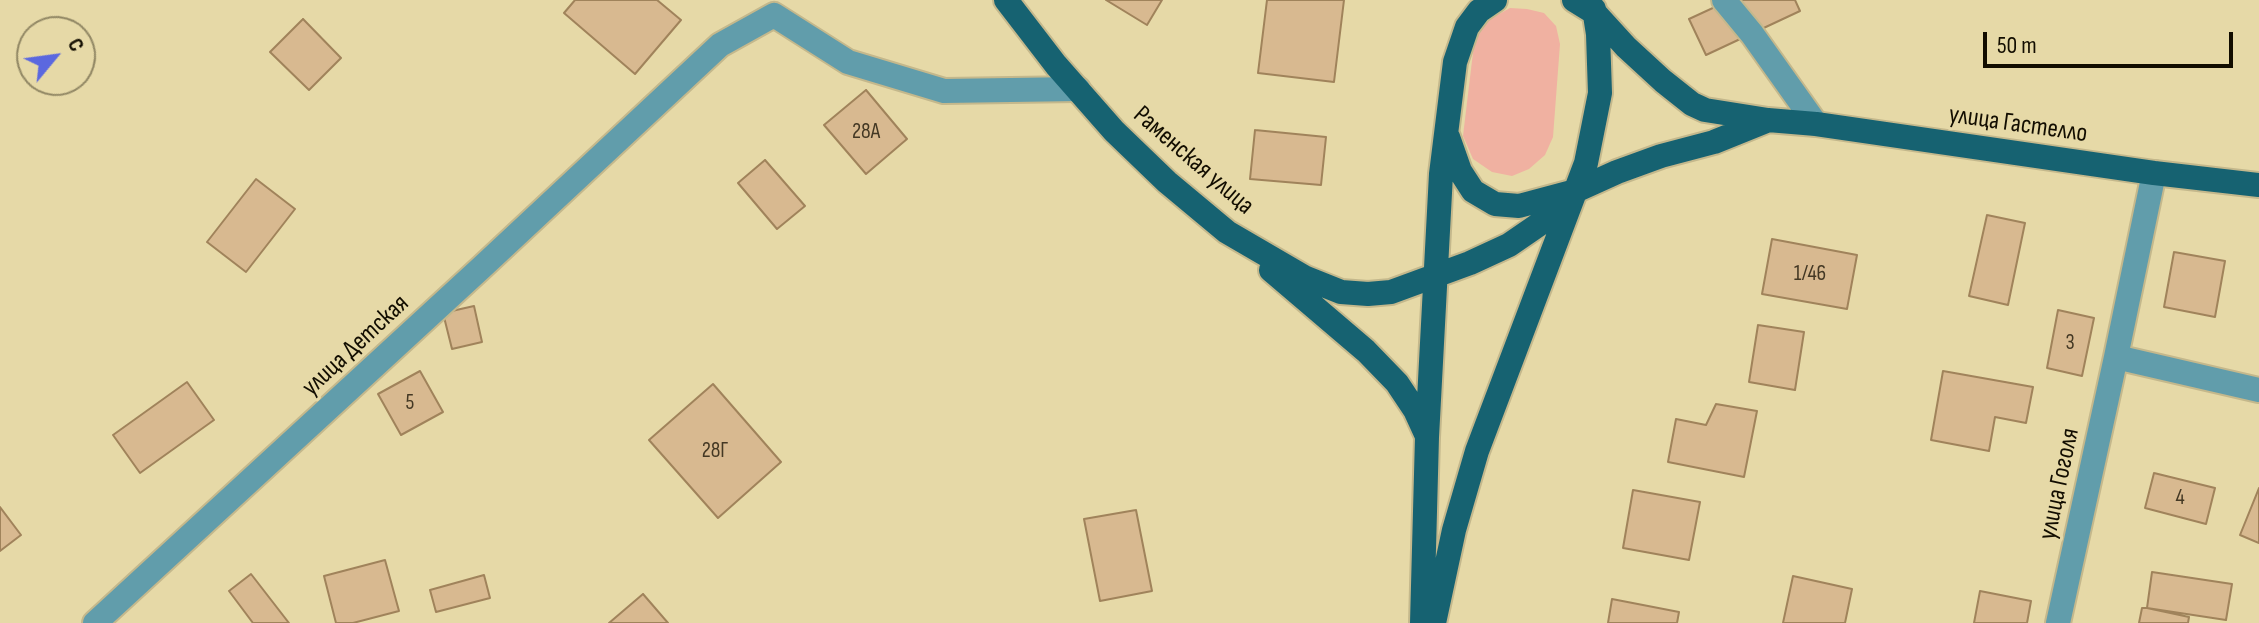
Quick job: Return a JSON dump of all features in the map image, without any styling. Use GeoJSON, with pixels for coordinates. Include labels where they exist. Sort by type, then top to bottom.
{"type":"FeatureCollection","features":[{"type":"Feature","properties":{"kind":"main road","name":"Раменская улица"},"geometry":{"type":"LineString","coordinates":[[1006,0],[1114,131],[1167,182],[1227,232],[1306,278],[1341,292],[1391,292],[1470,263],[1509,245],[1541,223],[1575,191]]}},
{"type":"Feature","properties":{"kind":"main road"},"geometry":{"type":"LineString","coordinates":[[1422,623],[1427,437],[1441,174],[1455,62],[1467,27],[1479,11],[1495,0]]}},
{"type":"Feature","properties":{"kind":"main road","name":"улица Гастелло"},"geometry":{"type":"LineString","coordinates":[[1574,0],[1594,6],[1626,47],[1663,81],[1692,104],[1705,110],[2259,185]]}},
{"type":"Feature","properties":{"kind":"main road"},"geometry":{"type":"LineString","coordinates":[[1434,623],[1454,530],[1477,451],[1586,163],[1600,93],[1594,6]]}},
{"type":"Feature","properties":{"kind":"main road","name":"улица Гастелло"},"geometry":{"type":"LineString","coordinates":[[1575,191],[1632,166],[1714,142],[1768,120]]}},
{"type":"Feature","properties":{"kind":"main road"},"geometry":{"type":"LineString","coordinates":[[1446,132],[1460,171],[1473,191],[1495,204],[1519,206],[1575,191]]}},
{"type":"Feature","properties":{"kind":"main road"},"geometry":{"type":"LineString","coordinates":[[1227,232],[1366,351],[1397,383],[1415,410],[1427,437]]}},
{"type":"Feature","properties":{"kind":"street"},"geometry":{"type":"LineString","coordinates":[[1724,0],[1816,124]]}},
{"type":"Feature","properties":{"kind":"street","name":"улица Детская"},"geometry":{"type":"LineString","coordinates":[[95,623],[720,45],[774,15],[848,62],[944,91],[1078,89]]}},
{"type":"Feature","properties":{"kind":"street","name":"улица Гоголя"},"geometry":{"type":"LineString","coordinates":[[2058,623],[2154,173]]}},
{"type":"Feature","properties":{"kind":"street"},"geometry":{"type":"LineString","coordinates":[[2116,357],[2259,390]]}},
{"type":"Feature","properties":{"kind":"shaded area"},"geometry":{"type":"Polygon","coordinates":[[[1510,8],[1544,13],[1556,26],[1560,44],[1553,137],[1545,155],[1529,169],[1512,176],[1492,172],[1473,159],[1463,136],[1475,36],[1490,19],[1510,8]]]}},
{"type":"Feature","properties":{"kind":"building"},"geometry":{"type":"Polygon","coordinates":[[[575,0],[657,0],[681,20],[635,74],[564,13],[575,0]]]}},
{"type":"Feature","properties":{"kind":"building"},"geometry":{"type":"Polygon","coordinates":[[[1106,0],[1162,0],[1147,25],[1106,0]]]}},
{"type":"Feature","properties":{"kind":"building"},"geometry":{"type":"Polygon","coordinates":[[[1267,0],[1344,0],[1334,82],[1258,73],[1267,0]]]}},
{"type":"Feature","properties":{"kind":"building"},"geometry":{"type":"Polygon","coordinates":[[[1730,0],[1795,0],[1800,11],[1706,55],[1689,19],[1730,0]]]}},
{"type":"Feature","properties":{"kind":"building"},"geometry":{"type":"Polygon","coordinates":[[[303,19],[341,58],[309,90],[270,52],[303,19]]]}},
{"type":"Feature","properties":{"kind":"building"},"geometry":{"type":"Polygon","coordinates":[[[866,90],[907,139],[866,174],[824,125],[866,90]]]}},
{"type":"Feature","properties":{"kind":"building"},"geometry":{"type":"Polygon","coordinates":[[[1255,130],[1326,137],[1321,185],[1250,179],[1255,130]]]}},
{"type":"Feature","properties":{"kind":"building"},"geometry":{"type":"Polygon","coordinates":[[[765,160],[805,206],[777,229],[738,183],[765,160]]]}},
{"type":"Feature","properties":{"kind":"building"},"geometry":{"type":"Polygon","coordinates":[[[256,179],[295,209],[246,272],[207,242],[256,179]]]}},
{"type":"Feature","properties":{"kind":"building"},"geometry":{"type":"Polygon","coordinates":[[[1987,215],[2025,223],[2008,305],[1969,296],[1987,215]]]}},
{"type":"Feature","properties":{"kind":"building"},"geometry":{"type":"Polygon","coordinates":[[[1772,239],[1857,255],[1847,309],[1762,294],[1772,239]]]}},
{"type":"Feature","properties":{"kind":"building"},"geometry":{"type":"Polygon","coordinates":[[[2174,252],[2225,261],[2215,317],[2164,307],[2174,252]]]}},
{"type":"Feature","properties":{"kind":"building"},"geometry":{"type":"Polygon","coordinates":[[[474,306],[482,342],[452,349],[443,313],[474,306]]]}},
{"type":"Feature","properties":{"kind":"building"},"geometry":{"type":"Polygon","coordinates":[[[2058,310],[2094,318],[2082,376],[2047,368],[2058,310]]]}},
{"type":"Feature","properties":{"kind":"building"},"geometry":{"type":"Polygon","coordinates":[[[1758,325],[1804,332],[1795,390],[1749,382],[1758,325]]]}},
{"type":"Feature","properties":{"kind":"building"},"geometry":{"type":"Polygon","coordinates":[[[420,371],[443,412],[401,435],[378,394],[420,371]]]}},
{"type":"Feature","properties":{"kind":"building"},"geometry":{"type":"Polygon","coordinates":[[[1943,371],[2033,387],[2026,423],[1995,417],[1989,451],[1931,440],[1943,371]]]}},
{"type":"Feature","properties":{"kind":"building"},"geometry":{"type":"Polygon","coordinates":[[[187,382],[214,420],[140,473],[113,435],[187,382]]]}},
{"type":"Feature","properties":{"kind":"building"},"geometry":{"type":"Polygon","coordinates":[[[713,384],[781,462],[718,518],[649,440],[713,384]]]}},
{"type":"Feature","properties":{"kind":"building"},"geometry":{"type":"Polygon","coordinates":[[[1716,404],[1757,411],[1744,477],[1668,462],[1676,419],[1706,425],[1716,404]]]}},
{"type":"Feature","properties":{"kind":"building"},"geometry":{"type":"Polygon","coordinates":[[[2154,473],[2215,488],[2206,524],[2145,508],[2154,473]]]}},
{"type":"Feature","properties":{"kind":"building"},"geometry":{"type":"Polygon","coordinates":[[[2259,488],[2259,543],[2240,535],[2259,488]]]}},
{"type":"Feature","properties":{"kind":"building"},"geometry":{"type":"Polygon","coordinates":[[[1633,490],[1700,502],[1689,560],[1623,548],[1633,490]]]}},
{"type":"Feature","properties":{"kind":"building"},"geometry":{"type":"Polygon","coordinates":[[[0,507],[21,535],[0,551],[0,507]]]}},
{"type":"Feature","properties":{"kind":"building"},"geometry":{"type":"Polygon","coordinates":[[[1136,510],[1152,591],[1100,601],[1084,519],[1136,510]]]}},
{"type":"Feature","properties":{"kind":"building"},"geometry":{"type":"Polygon","coordinates":[[[385,560],[399,611],[353,623],[336,623],[324,576],[385,560]]]}},
{"type":"Feature","properties":{"kind":"building"},"geometry":{"type":"Polygon","coordinates":[[[2152,572],[2232,584],[2226,620],[2147,608],[2152,572]]]}},
{"type":"Feature","properties":{"kind":"building"},"geometry":{"type":"Polygon","coordinates":[[[251,574],[289,623],[253,623],[229,591],[251,574]]]}},
{"type":"Feature","properties":{"kind":"building"},"geometry":{"type":"Polygon","coordinates":[[[484,575],[490,598],[436,612],[430,590],[484,575]]]}},
{"type":"Feature","properties":{"kind":"building"},"geometry":{"type":"Polygon","coordinates":[[[1793,576],[1852,589],[1845,623],[1783,623],[1793,576]]]}},
{"type":"Feature","properties":{"kind":"building"},"geometry":{"type":"Polygon","coordinates":[[[1980,591],[2031,601],[2027,623],[1974,623],[1980,591]]]}},
{"type":"Feature","properties":{"kind":"building"},"geometry":{"type":"Polygon","coordinates":[[[643,594],[668,623],[609,623],[643,594]]]}},
{"type":"Feature","properties":{"kind":"building"},"geometry":{"type":"Polygon","coordinates":[[[1612,599],[1679,612],[1677,623],[1608,623],[1612,599]]]}},
{"type":"Feature","properties":{"kind":"building"},"geometry":{"type":"Polygon","coordinates":[[[2142,608],[2189,617],[2188,623],[2139,623],[2142,608]]]}}]}
